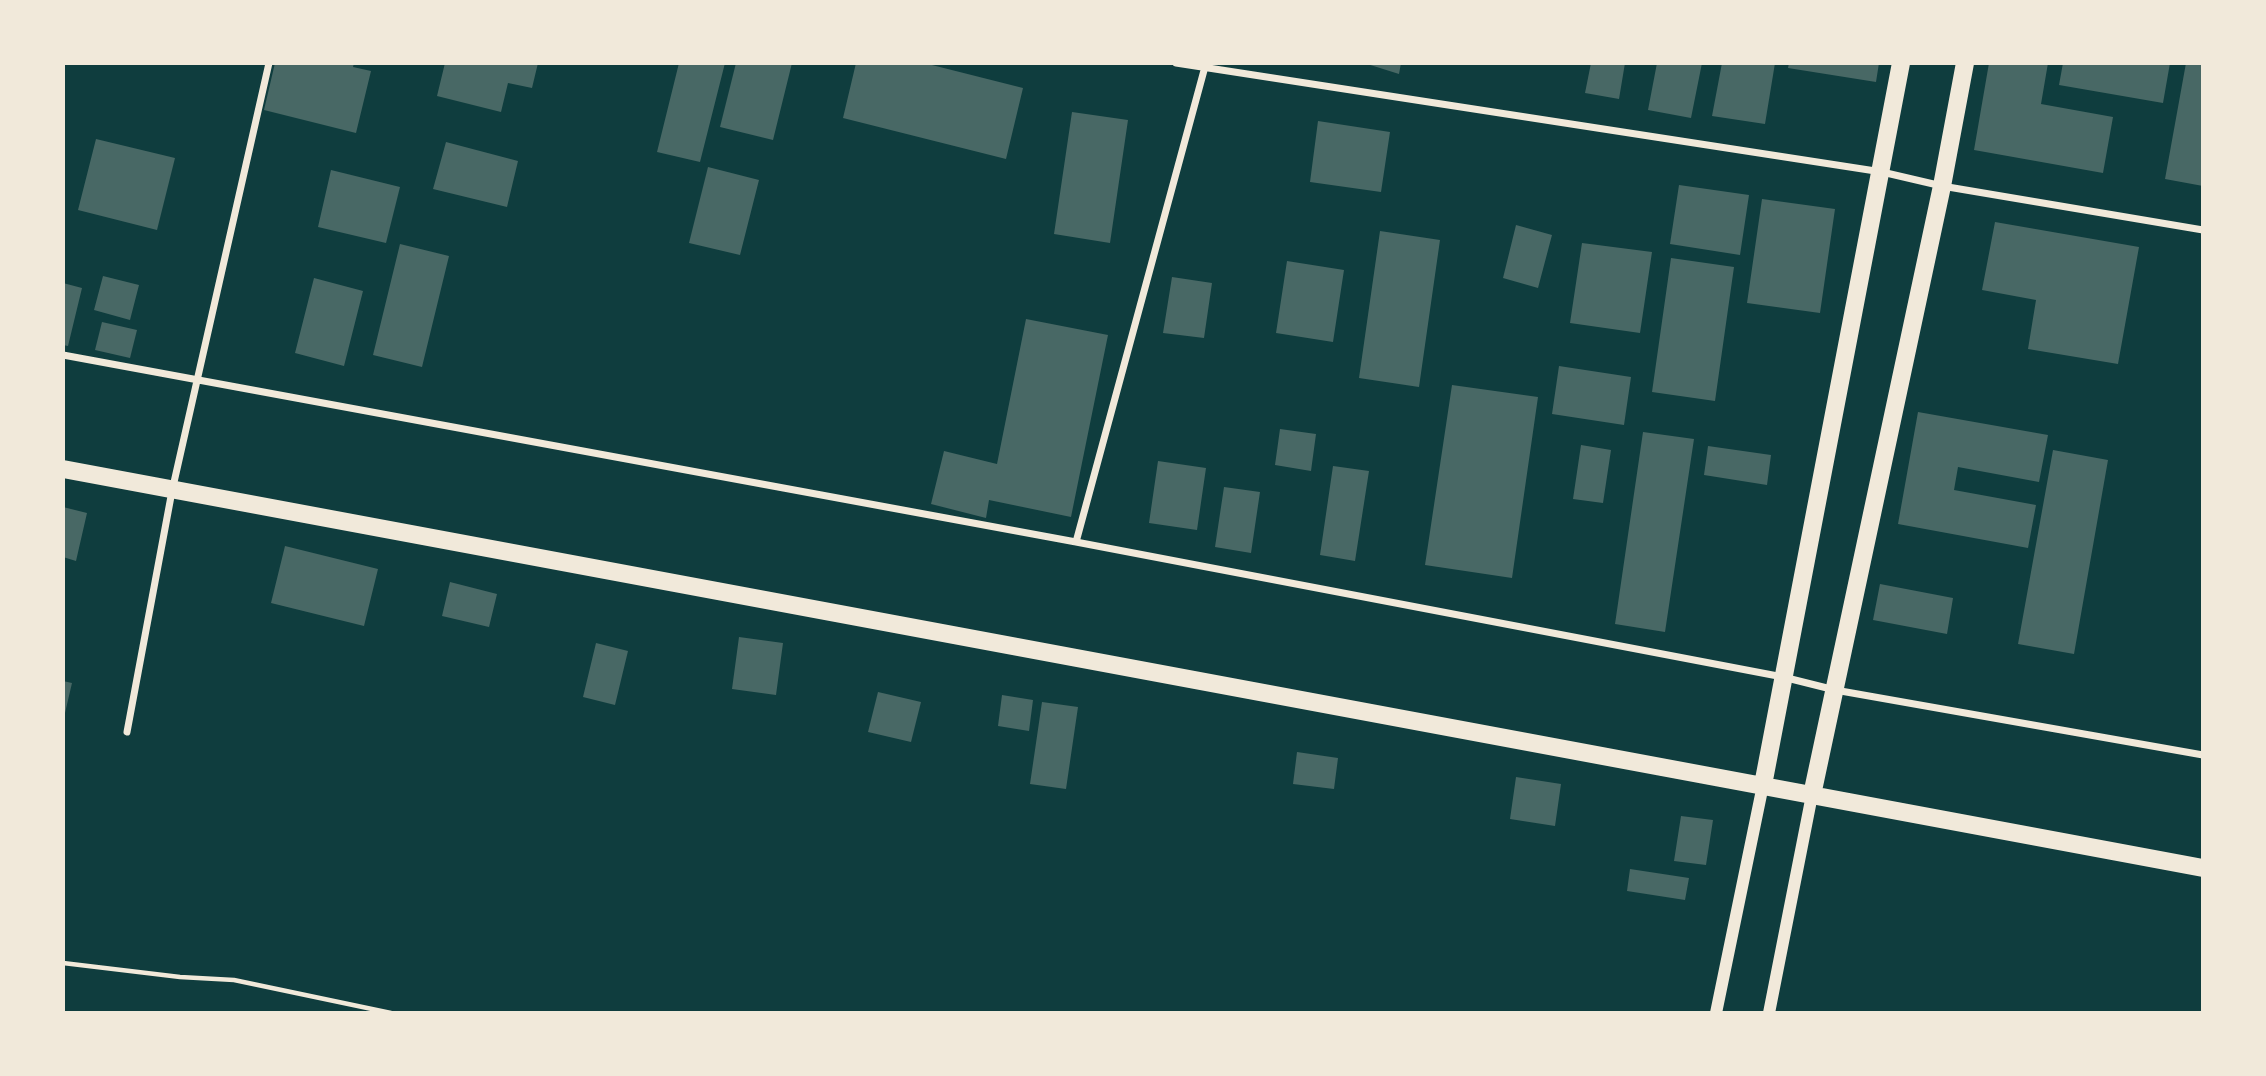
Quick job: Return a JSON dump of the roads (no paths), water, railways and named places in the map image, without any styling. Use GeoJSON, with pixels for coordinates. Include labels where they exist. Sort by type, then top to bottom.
{"type":"FeatureCollection","features":[{"type":"Feature","properties":{"kind":"main road"},"geometry":{"type":"LineString","coordinates":[[1763,785],[1901,63]]}},
{"type":"Feature","properties":{"kind":"main road"},"geometry":{"type":"LineString","coordinates":[[1812,795],[1942,186],[1965,63]]}},
{"type":"Feature","properties":{"kind":"main road"},"geometry":{"type":"LineString","coordinates":[[63,469],[2203,868]]}},
{"type":"Feature","properties":{"kind":"street"},"geometry":{"type":"LineString","coordinates":[[127,732],[172,491],[269,63]]}},
{"type":"Feature","properties":{"kind":"street"},"geometry":{"type":"LineString","coordinates":[[1176,63],[1882,172],[1942,186],[2203,230]]}},
{"type":"Feature","properties":{"kind":"street"},"geometry":{"type":"LineString","coordinates":[[1076,542],[1205,66]]}},
{"type":"Feature","properties":{"kind":"street"},"geometry":{"type":"LineString","coordinates":[[63,355],[1076,542],[1783,677],[1835,690],[2203,755]]}},
{"type":"Feature","properties":{"kind":"street"},"geometry":{"type":"LineString","coordinates":[[1716,1013],[1763,785]]}},
{"type":"Feature","properties":{"kind":"street"},"geometry":{"type":"LineString","coordinates":[[1769,1013],[1812,795]]}}]}
